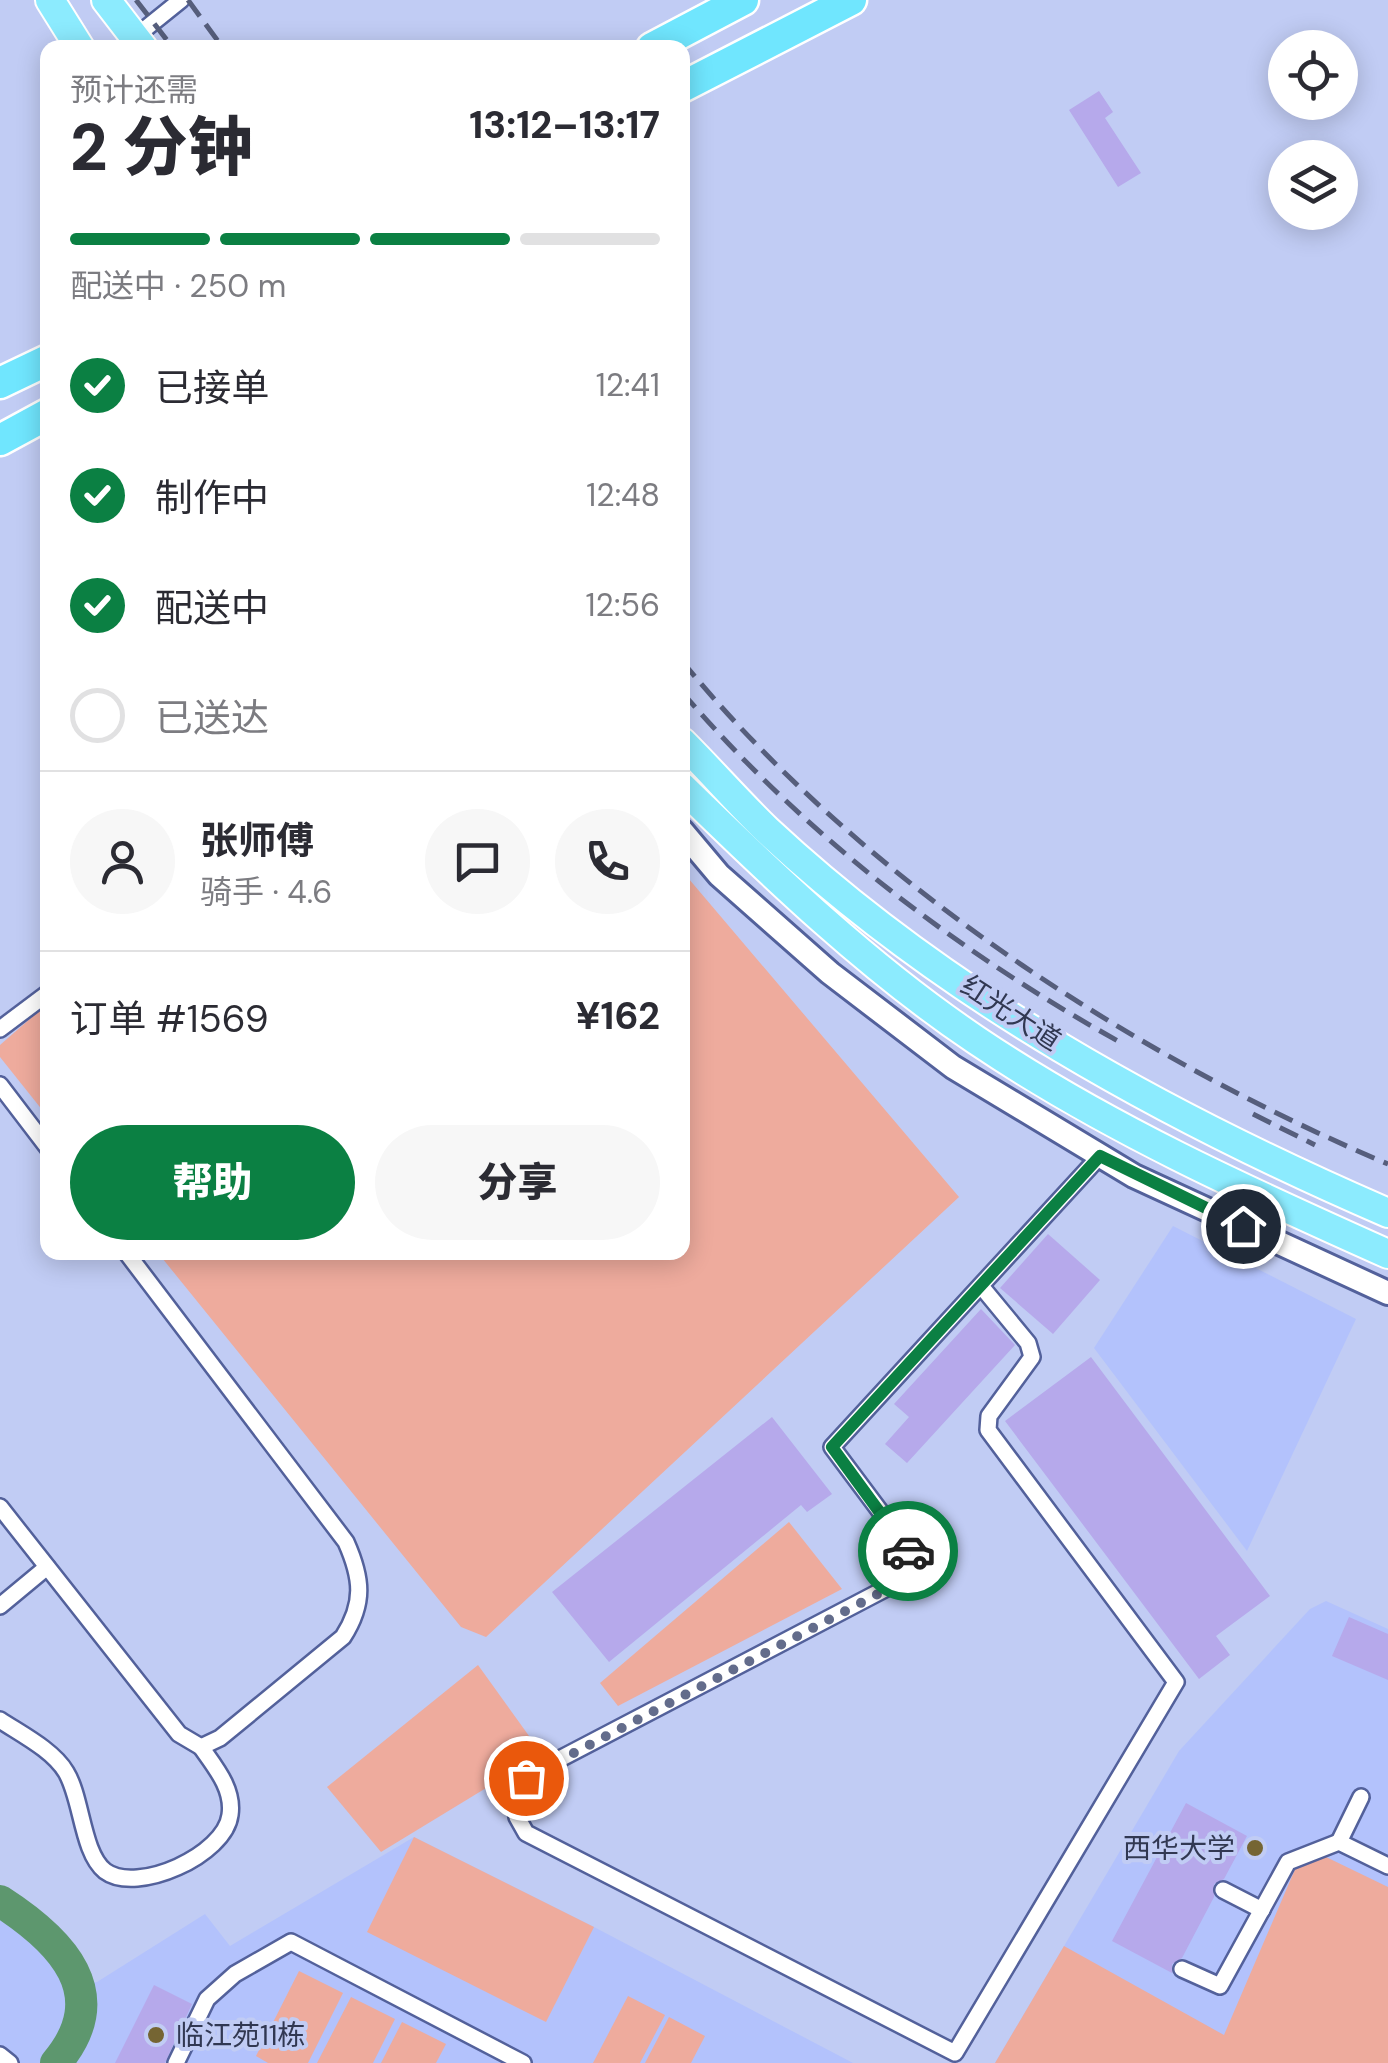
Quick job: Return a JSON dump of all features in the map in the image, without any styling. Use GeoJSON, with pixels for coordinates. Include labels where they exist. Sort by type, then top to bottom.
{"type":"FeatureCollection","features":[{"type":"Feature","properties":{"kind":"highway"},"geometry":{"type":"LineString","coordinates":[[50,0],[76,40]]}},
{"type":"Feature","properties":{"kind":"highway"},"geometry":{"type":"LineString","coordinates":[[106,0],[137,40]]}},
{"type":"Feature","properties":{"kind":"highway"},"geometry":{"type":"LineString","coordinates":[[667,40],[743,0]]}},
{"type":"Feature","properties":{"kind":"highway"},"geometry":{"type":"LineString","coordinates":[[690,83],[851,0]]}},
{"type":"Feature","properties":{"kind":"highway"},"geometry":{"type":"LineString","coordinates":[[0,383],[40,364]]}},
{"type":"Feature","properties":{"kind":"highway"},"geometry":{"type":"LineString","coordinates":[[0,440],[40,418]]}},
{"type":"Feature","properties":{"kind":"highway","name":"红光大道"},"geometry":{"type":"LineString","coordinates":[[690,750],[768,830],[862,910],[1034,1032],[1185,1118],[1388,1213]]}},
{"type":"Feature","properties":{"kind":"highway","name":"红光大道"},"geometry":{"type":"LineString","coordinates":[[690,794],[841,935],[977,1041],[1155,1147],[1388,1254]]}},
{"type":"Feature","properties":{"kind":"main road"},"geometry":{"type":"LineString","coordinates":[[38,0],[74,40]]}},
{"type":"Feature","properties":{"kind":"main road"},"geometry":{"type":"LineString","coordinates":[[690,841],[718,876],[883,1016],[953,1067],[1100,1156],[1388,1294]]}},
{"type":"Feature","properties":{"kind":"street"},"geometry":{"type":"LineString","coordinates":[[141,40],[182,0]]}},
{"type":"Feature","properties":{"kind":"street"},"geometry":{"type":"LineString","coordinates":[[0,1030],[40,999]]}},
{"type":"Feature","properties":{"kind":"street"},"geometry":{"type":"LineString","coordinates":[[0,1085],[40,1138]]}},
{"type":"Feature","properties":{"kind":"street"},"geometry":{"type":"LineString","coordinates":[[981,1286],[1028,1343],[1032,1356],[989,1416],[986,1427],[1176,1682],[956,2053],[526,1833],[517,1817],[515,1797],[532,1774],[902,1580],[908,1568],[906,1546],[832,1447],[1100,1156]]}},
{"type":"Feature","properties":{"kind":"street"},"geometry":{"type":"LineString","coordinates":[[132,1260],[346,1542],[358,1570],[361,1597],[344,1637],[220,1738],[201,1746]]}},
{"type":"Feature","properties":{"kind":"street"},"geometry":{"type":"LineString","coordinates":[[0,1506],[179,1734],[201,1746],[230,1796],[230,1818],[222,1838],[184,1865],[131,1879],[106,1872],[94,1857],[66,1770],[0,1720]]}},
{"type":"Feature","properties":{"kind":"street"},"geometry":{"type":"LineString","coordinates":[[0,1606],[47,1566]]}},
{"type":"Feature","properties":{"kind":"street"},"geometry":{"type":"LineString","coordinates":[[1182,1969],[1220,1986],[1288,1862],[1339,1842],[1361,1797]]}},
{"type":"Feature","properties":{"kind":"street"},"geometry":{"type":"LineString","coordinates":[[1339,1842],[1388,1866]]}},
{"type":"Feature","properties":{"kind":"street"},"geometry":{"type":"LineString","coordinates":[[1223,1890],[1262,1910]]}},
{"type":"Feature","properties":{"kind":"street"},"geometry":{"type":"LineString","coordinates":[[176,2063],[207,2000],[235,1974],[291,1942],[523,2063]]}},
{"type":"Feature","properties":{"kind":"street"},"geometry":{"type":"LineString","coordinates":[[482,2063],[490,2046]]}},
{"type":"Feature","properties":{"kind":"shaded area"},"geometry":{"type":"Polygon","coordinates":[[[690,880],[959,1197],[486,1637],[461,1627],[164,1260],[690,1260],[690,880]]]}},
{"type":"Feature","properties":{"kind":"shaded area"},"geometry":{"type":"Polygon","coordinates":[[[40,1010],[40,1107],[0,1057],[0,1045],[40,1010]]]}},
{"type":"Feature","properties":{"kind":"shaded area"},"geometry":{"type":"Polygon","coordinates":[[[1173,1226],[1356,1319],[1247,1551],[1094,1348],[1173,1226]]]}},
{"type":"Feature","properties":{"kind":"shaded area"},"geometry":{"type":"Polygon","coordinates":[[[789,1522],[842,1589],[618,1706],[600,1683],[789,1522]]]}},
{"type":"Feature","properties":{"kind":"shaded area","name":"西华大学"},"geometry":{"type":"Polygon","coordinates":[[[1326,1601],[1388,1629],[1388,2063],[995,2063],[1179,1751],[1310,1609],[1326,1601]]]}},
{"type":"Feature","properties":{"kind":"shaded area"},"geometry":{"type":"Polygon","coordinates":[[[478,1665],[542,1754],[381,1852],[327,1787],[478,1665]]]}},
{"type":"Feature","properties":{"kind":"shaded area"},"geometry":{"type":"Polygon","coordinates":[[[414,1837],[853,2063],[0,2063],[0,1918],[42,1952],[73,1987],[97,1982],[205,1914],[230,1946],[414,1837]]]}},
{"type":"Feature","properties":{"kind":"shaded area"},"geometry":{"type":"Polygon","coordinates":[[[414,1837],[594,1927],[546,2022],[367,1932],[414,1837]]]}},
{"type":"Feature","properties":{"kind":"shaded area"},"geometry":{"type":"Polygon","coordinates":[[[1326,1857],[1388,1887],[1388,2063],[995,2063],[1064,1946],[1224,2035],[1296,1867],[1326,1857]]]}},
{"type":"Feature","properties":{"kind":"shaded area"},"geometry":{"type":"Polygon","coordinates":[[[299,1971],[343,1993],[308,2063],[268,2063],[256,2056],[299,1971]]]}},
{"type":"Feature","properties":{"kind":"shaded area"},"geometry":{"type":"Polygon","coordinates":[[[628,1996],[665,2015],[640,2063],[593,2063],[628,1996]]]}},
{"type":"Feature","properties":{"kind":"shaded area"},"geometry":{"type":"Polygon","coordinates":[[[351,1997],[395,2019],[373,2063],[317,2063],[351,1997]]]}},
{"type":"Feature","properties":{"kind":"shaded area"},"geometry":{"type":"Polygon","coordinates":[[[669,2017],[705,2036],[691,2063],[645,2063],[669,2017]]]}},
{"type":"Feature","properties":{"kind":"shaded area"},"geometry":{"type":"Polygon","coordinates":[[[402,2022],[446,2044],[436,2063],[381,2063],[402,2022]]]}},
{"type":"Feature","properties":{"kind":"building"},"geometry":{"type":"Polygon","coordinates":[[[1099,91],[1113,112],[1105,118],[1141,173],[1118,187],[1069,110],[1099,91]]]}},
{"type":"Feature","properties":{"kind":"building"},"geometry":{"type":"Polygon","coordinates":[[[1048,1234],[1100,1280],[1053,1334],[1000,1288],[1048,1234]]]}},
{"type":"Feature","properties":{"kind":"building"},"geometry":{"type":"Polygon","coordinates":[[[981,1309],[1015,1345],[907,1463],[885,1444],[909,1417],[894,1404],[981,1309]]]}},
{"type":"Feature","properties":{"kind":"building"},"geometry":{"type":"Polygon","coordinates":[[[1091,1357],[1270,1596],[1216,1636],[1230,1655],[1199,1679],[1005,1421],[1091,1357]]]}},
{"type":"Feature","properties":{"kind":"building"},"geometry":{"type":"Polygon","coordinates":[[[772,1417],[832,1494],[807,1512],[801,1505],[609,1662],[552,1592],[772,1417]]]}},
{"type":"Feature","properties":{"kind":"building"},"geometry":{"type":"Polygon","coordinates":[[[1349,1617],[1388,1634],[1388,1680],[1332,1656],[1349,1617]]]}},
{"type":"Feature","properties":{"kind":"building"},"geometry":{"type":"Polygon","coordinates":[[[1186,1803],[1247,1836],[1224,1879],[1214,1884],[1214,1897],[1182,1958],[1172,1964],[1172,1973],[1112,1941],[1186,1803]]]}},
{"type":"Feature","properties":{"kind":"building","name":"临江苑11栋"},"geometry":{"type":"Polygon","coordinates":[[[154,1985],[192,2004],[165,2063],[115,2063],[154,1985]]]}},
{"type":"Feature","properties":{"kind":"waterway"},"geometry":{"type":"LineString","coordinates":[[0,1901],[43,1933],[73,1971],[80,1992],[80,2014],[73,2038],[56,2063]]}},
{"type":"Feature","properties":{"kind":"railway"},"geometry":{"type":"LineString","coordinates":[[136,0],[167,40]]}},
{"type":"Feature","properties":{"kind":"railway"},"geometry":{"type":"LineString","coordinates":[[188,0],[217,40]]}},
{"type":"Feature","properties":{"kind":"railway"},"geometry":{"type":"LineString","coordinates":[[690,670],[753,741],[831,816],[916,887],[1005,953],[1194,1070],[1388,1164]]}},
{"type":"Feature","properties":{"kind":"railway"},"geometry":{"type":"LineString","coordinates":[[690,701],[780,795],[888,888],[1003,971],[1125,1045]]}},
{"type":"Feature","properties":{"kind":"railway"},"geometry":{"type":"LineString","coordinates":[[1253,1114],[1315,1145]]}},
{"type":"Feature","properties":{"kind":"way so far"},"geometry":{"type":"LineString","coordinates":[[526,1778],[897,1584],[908,1568],[908,1551]]}},
{"type":"Feature","properties":{"kind":"place","name":"西华大学"},"geometry":{"type":"Point","coordinates":[1255,1848]}},
{"type":"Feature","properties":{"kind":"place","name":"临江苑11栋"},"geometry":{"type":"Point","coordinates":[156,2035]}},
{"type":"Feature","properties":{"kind":"route"},"geometry":{"type":"LineString","coordinates":[[908,1551],[832,1447],[1100,1156],[1134,1176],[1243,1226]]}}]}
